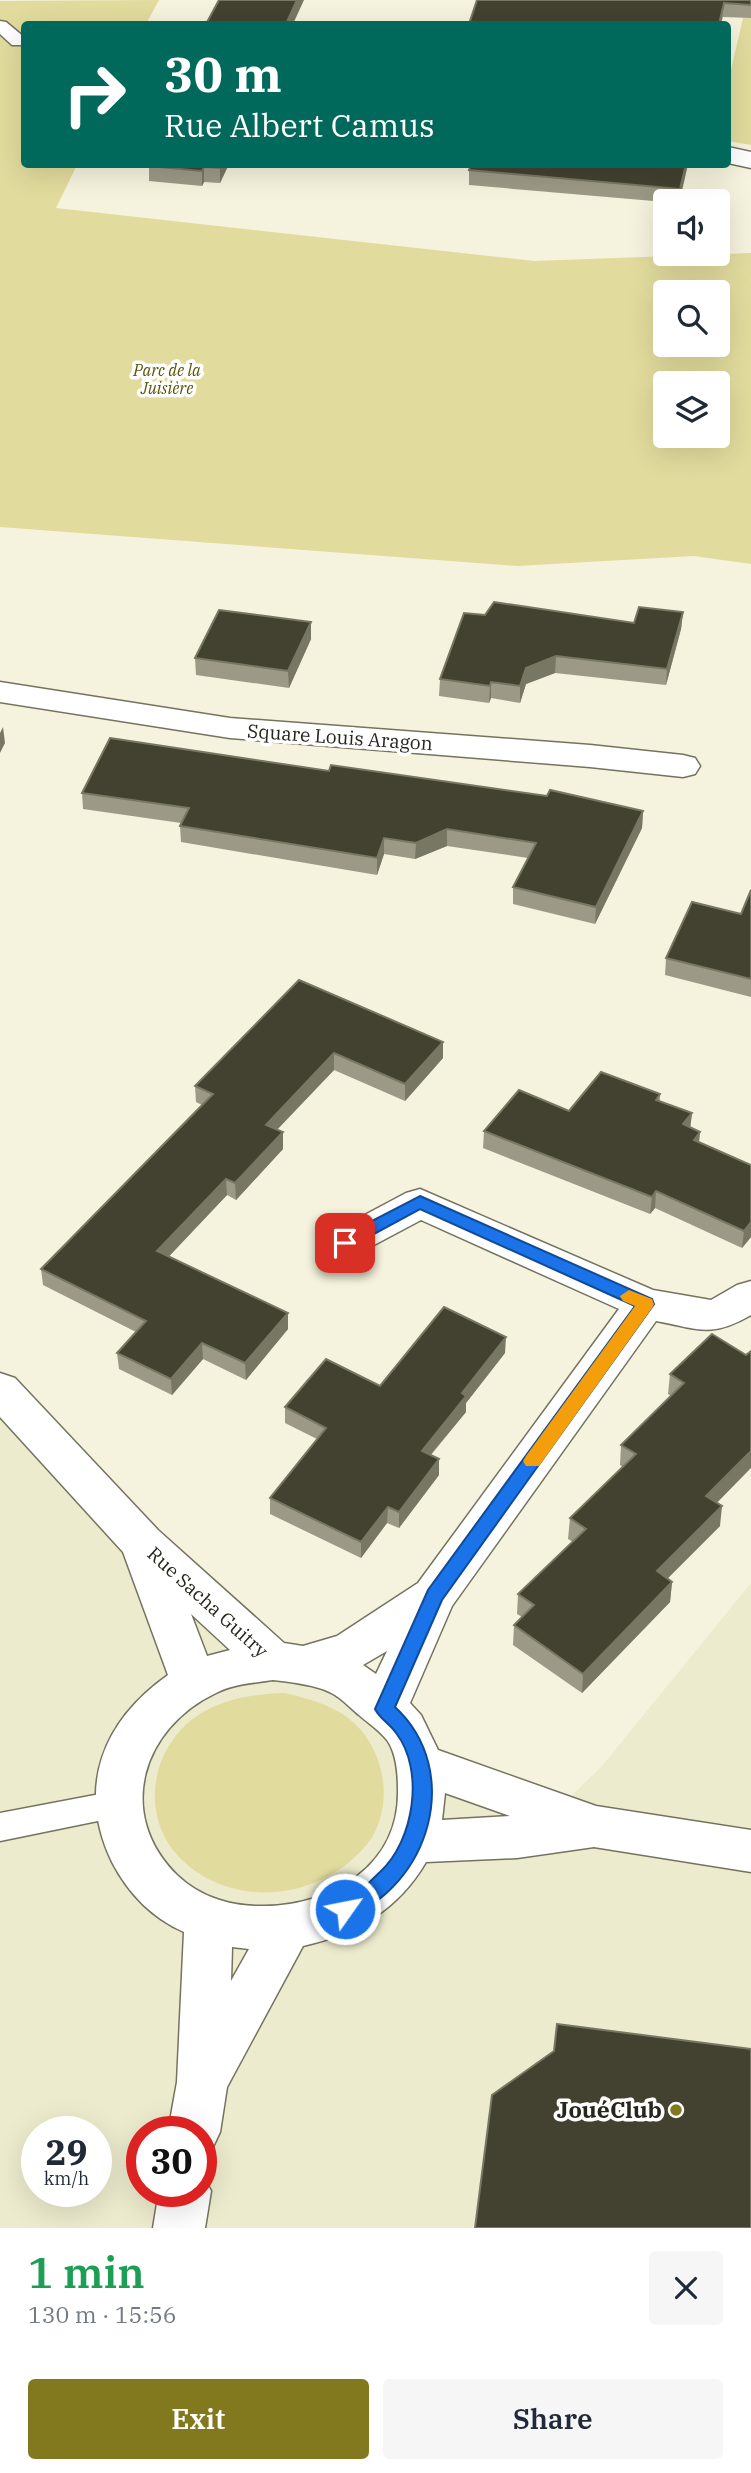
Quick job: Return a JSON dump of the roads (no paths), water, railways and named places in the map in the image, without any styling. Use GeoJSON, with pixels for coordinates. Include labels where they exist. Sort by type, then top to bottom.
{"type":"FeatureCollection","features":[{"type":"Feature","properties":{"kind":"street"},"geometry":{"type":"LineString","coordinates":[[731,156],[751,160]]}},
{"type":"Feature","properties":{"kind":"street","name":"Square Louis Aragon"},"geometry":{"type":"LineString","coordinates":[[0,692],[230,728],[590,756],[683,766]]}},
{"type":"Feature","properties":{"kind":"street"},"geometry":{"type":"LineString","coordinates":[[345,1243],[420,1202],[646,1304],[716,1316],[751,1296]]}},
{"type":"Feature","properties":{"kind":"street"},"geometry":{"type":"LineString","coordinates":[[384,1709],[434,1596],[646,1304]]}},
{"type":"Feature","properties":{"kind":"street","name":"Rue Sacha Guitry"},"geometry":{"type":"LineString","coordinates":[[0,1389],[142,1544],[289,1663]]}},
{"type":"Feature","properties":{"kind":"street","name":"Rue Sacha Guitry"},"geometry":{"type":"LineString","coordinates":[[142,1544],[194,1682]]}},
{"type":"Feature","properties":{"kind":"street"},"geometry":{"type":"LineString","coordinates":[[289,1663],[347,1679],[405,1728],[419,1763],[424,1800],[412,1842],[392,1874],[363,1900],[327,1918],[287,1928],[247,1928],[209,1920],[172,1901],[143,1874],[124,1841],[116,1805],[121,1768],[136,1734],[161,1704],[194,1682],[237,1666],[289,1663],[352,1650],[434,1596]]}},
{"type":"Feature","properties":{"kind":"street"},"geometry":{"type":"LineString","coordinates":[[419,1763],[596,1827],[751,1851]]}},
{"type":"Feature","properties":{"kind":"street"},"geometry":{"type":"LineString","coordinates":[[412,1842],[517,1837],[596,1827]]}},
{"type":"Feature","properties":{"kind":"street"},"geometry":{"type":"LineString","coordinates":[[197,2116],[202,2082],[209,1920]]}},
{"type":"Feature","properties":{"kind":"street"},"geometry":{"type":"LineString","coordinates":[[202,2082],[287,1928]]}},
{"type":"Feature","properties":{"kind":"street"},"geometry":{"type":"LineString","coordinates":[[179,2228],[182,2207]]}},
{"type":"Feature","properties":{"kind":"lane"},"geometry":{"type":"LineString","coordinates":[[0,26],[18,41]]}},
{"type":"Feature","properties":{"kind":"lane"},"geometry":{"type":"LineString","coordinates":[[0,1827],[116,1805]]}},
{"type":"Feature","properties":{"kind":"place","name":"JouéClub"},"geometry":{"type":"Point","coordinates":[676,2110]}},
{"type":"Feature","properties":{"kind":"park label","name":"Parc de la Juisière"},"geometry":{"type":"Point","coordinates":[167,379]}}]}
